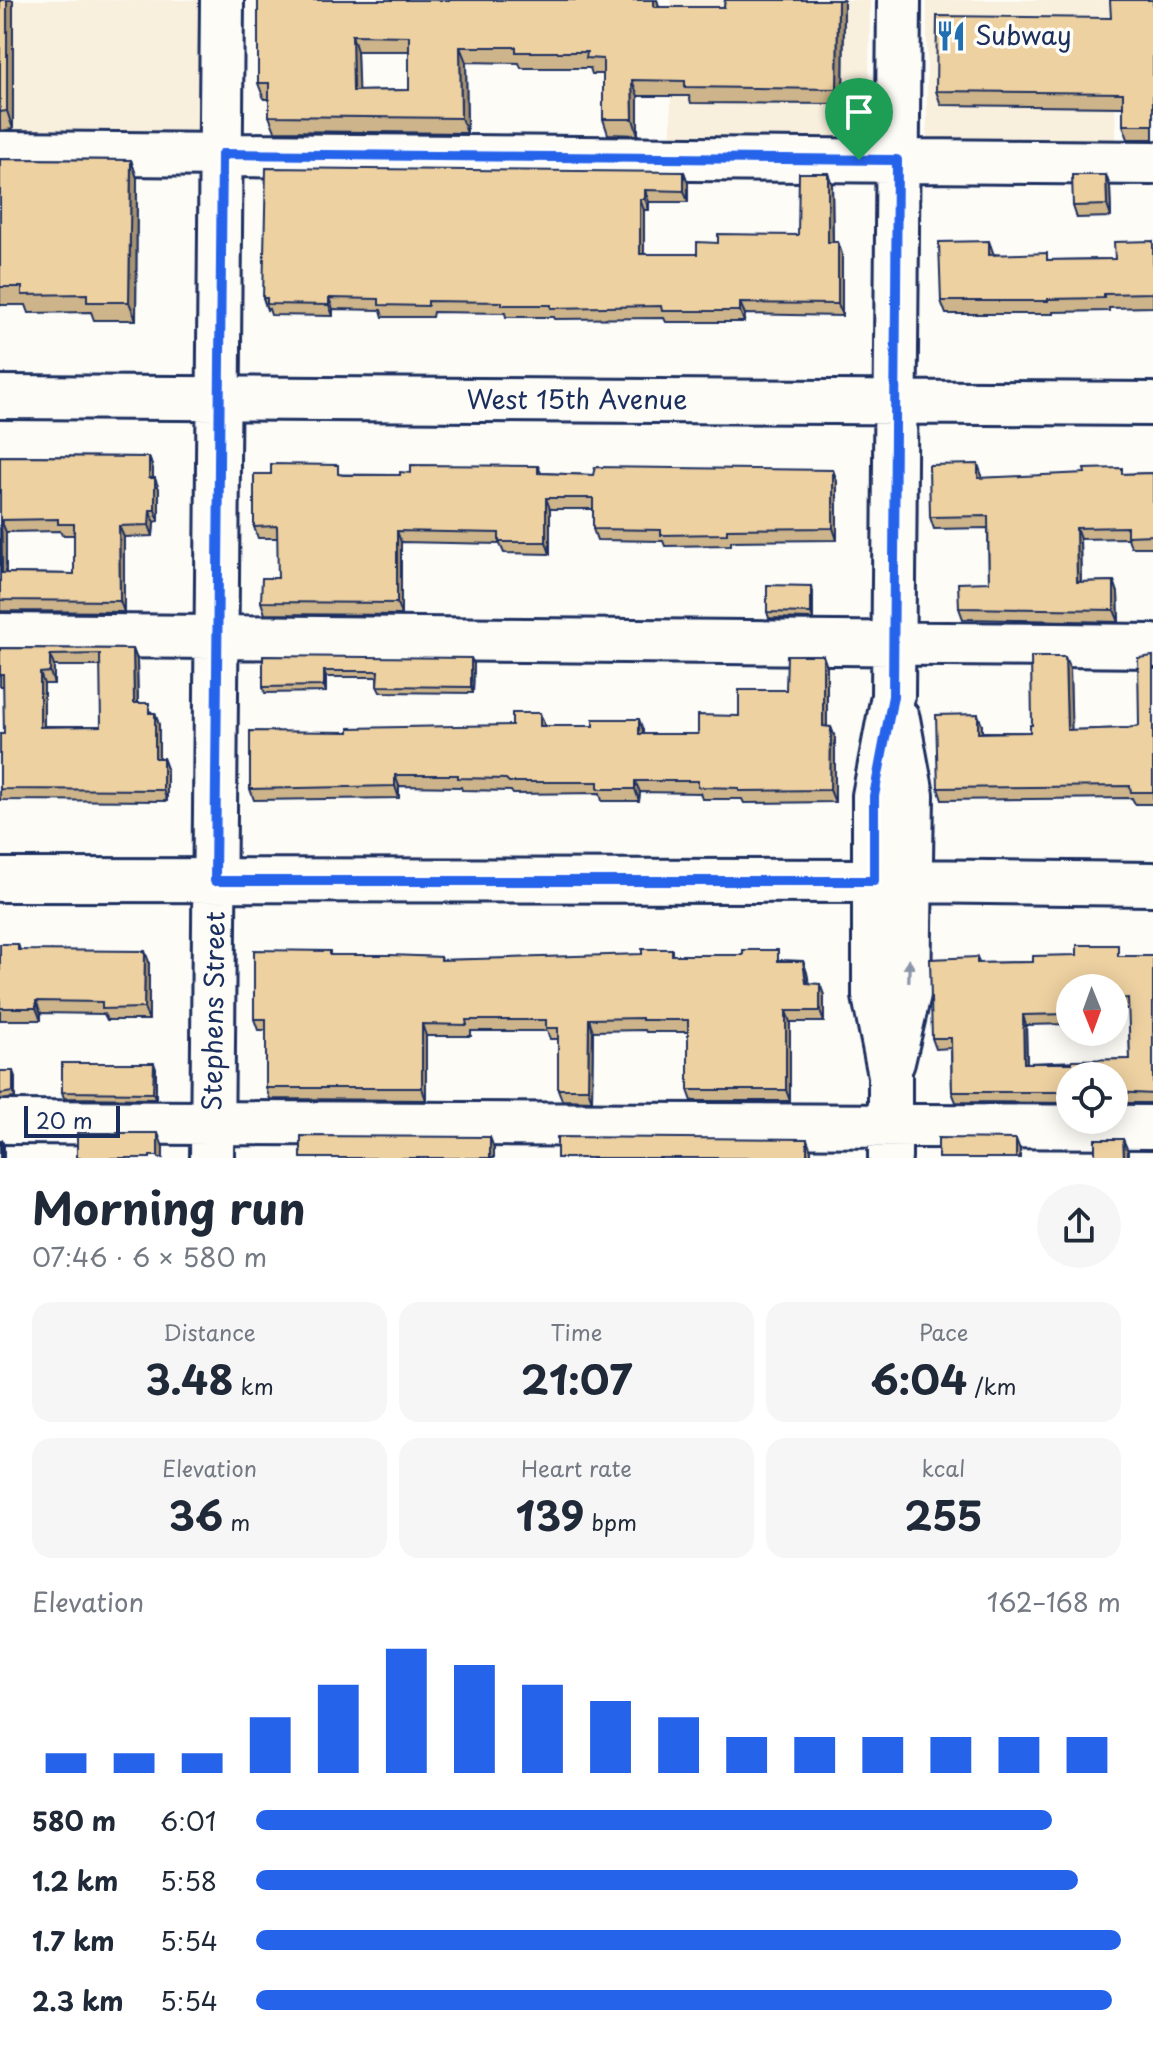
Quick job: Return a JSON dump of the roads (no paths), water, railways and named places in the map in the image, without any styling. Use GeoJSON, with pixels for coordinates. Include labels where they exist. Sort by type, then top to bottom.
{"type":"FeatureCollection","features":[{"type":"Feature","properties":{"kind":"street","name":"Stephens Street"},"geometry":{"type":"LineString","coordinates":[[212,1140],[222,0]]}},
{"type":"Feature","properties":{"kind":"street"},"geometry":{"type":"LineString","coordinates":[[890,1142],[890,1075],[909,994],[892,881],[912,795],[893,696],[899,0]]}},
{"type":"Feature","properties":{"kind":"street"},"geometry":{"type":"LineString","coordinates":[[0,153],[1153,163]]}},
{"type":"Feature","properties":{"kind":"street","name":"West 15th Avenue"},"geometry":{"type":"LineString","coordinates":[[0,397],[1153,404]]}},
{"type":"Feature","properties":{"kind":"street"},"geometry":{"type":"LineString","coordinates":[[0,635],[1153,646]]}},
{"type":"Feature","properties":{"kind":"street"},"geometry":{"type":"LineString","coordinates":[[0,880],[1153,884]]}},
{"type":"Feature","properties":{"kind":"street"},"geometry":{"type":"LineString","coordinates":[[0,1122],[212,1140],[890,1142],[1153,1127]]}},
{"type":"Feature","properties":{"kind":"place","name":"Subway"},"geometry":{"type":"Point","coordinates":[951,36]}}]}
